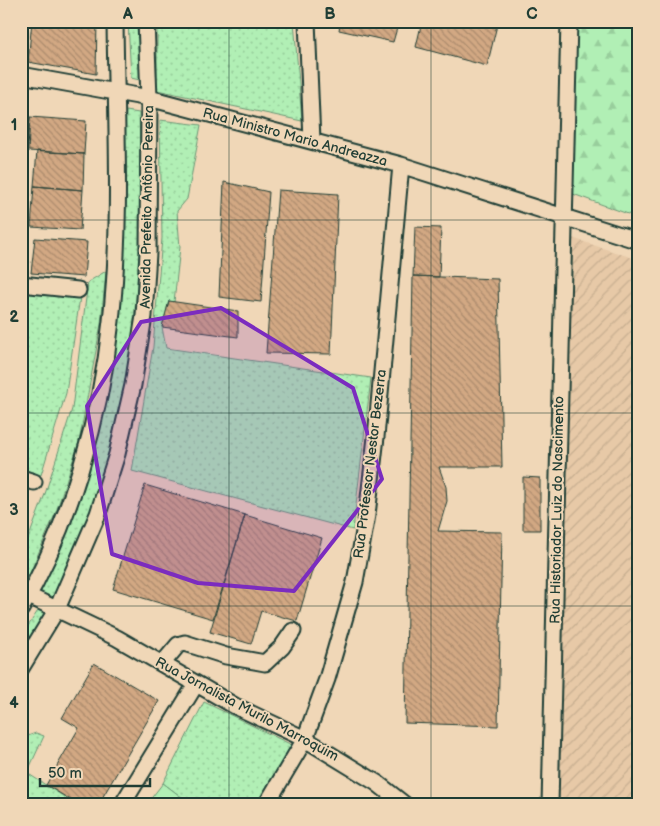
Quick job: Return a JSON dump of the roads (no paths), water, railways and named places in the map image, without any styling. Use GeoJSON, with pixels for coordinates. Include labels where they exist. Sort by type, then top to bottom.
{"type":"FeatureCollection","features":[{"type":"Feature","properties":{"kind":"street"},"geometry":{"type":"LineString","coordinates":[[25,602],[69,501],[85,450],[101,384],[111,322],[116,256],[115,21]]}},
{"type":"Feature","properties":{"kind":"street","name":"Avenida Prefeito Antônio Pereira"},"geometry":{"type":"LineString","coordinates":[[21,668],[57,609],[98,514],[117,454],[133,385],[144,316],[148,253],[150,98],[146,21]]}},
{"type":"Feature","properties":{"kind":"street"},"geometry":{"type":"LineString","coordinates":[[307,21],[312,142]]}},
{"type":"Feature","properties":{"kind":"street","name":"Rua Historiador Luiz do Nascimento"},"geometry":{"type":"LineString","coordinates":[[550,805],[569,21]]}},
{"type":"Feature","properties":{"kind":"street","name":"Rua Ministro Mario Andreazza"},"geometry":{"type":"LineString","coordinates":[[21,75],[150,98],[401,165],[564,215],[639,241]]}},
{"type":"Feature","properties":{"kind":"street","name":"Rua Professor Nestor Bezerra"},"geometry":{"type":"LineString","coordinates":[[266,805],[305,738],[327,679],[355,582],[367,515],[401,165]]}},
{"type":"Feature","properties":{"kind":"street"},"geometry":{"type":"LineString","coordinates":[[21,284],[78,290]]}},
{"type":"Feature","properties":{"kind":"street","name":"Rua Jornalista Murilo Marroquim"},"geometry":{"type":"LineString","coordinates":[[25,602],[57,609],[117,638],[260,719],[305,738],[378,782],[405,805]]}},
{"type":"Feature","properties":{"kind":"street"},"geometry":{"type":"LineString","coordinates":[[162,664],[178,645],[185,643],[226,656],[265,663],[282,647],[294,631]]}},
{"type":"Feature","properties":{"kind":"street"},"geometry":{"type":"LineString","coordinates":[[122,805],[196,684]]}}]}
